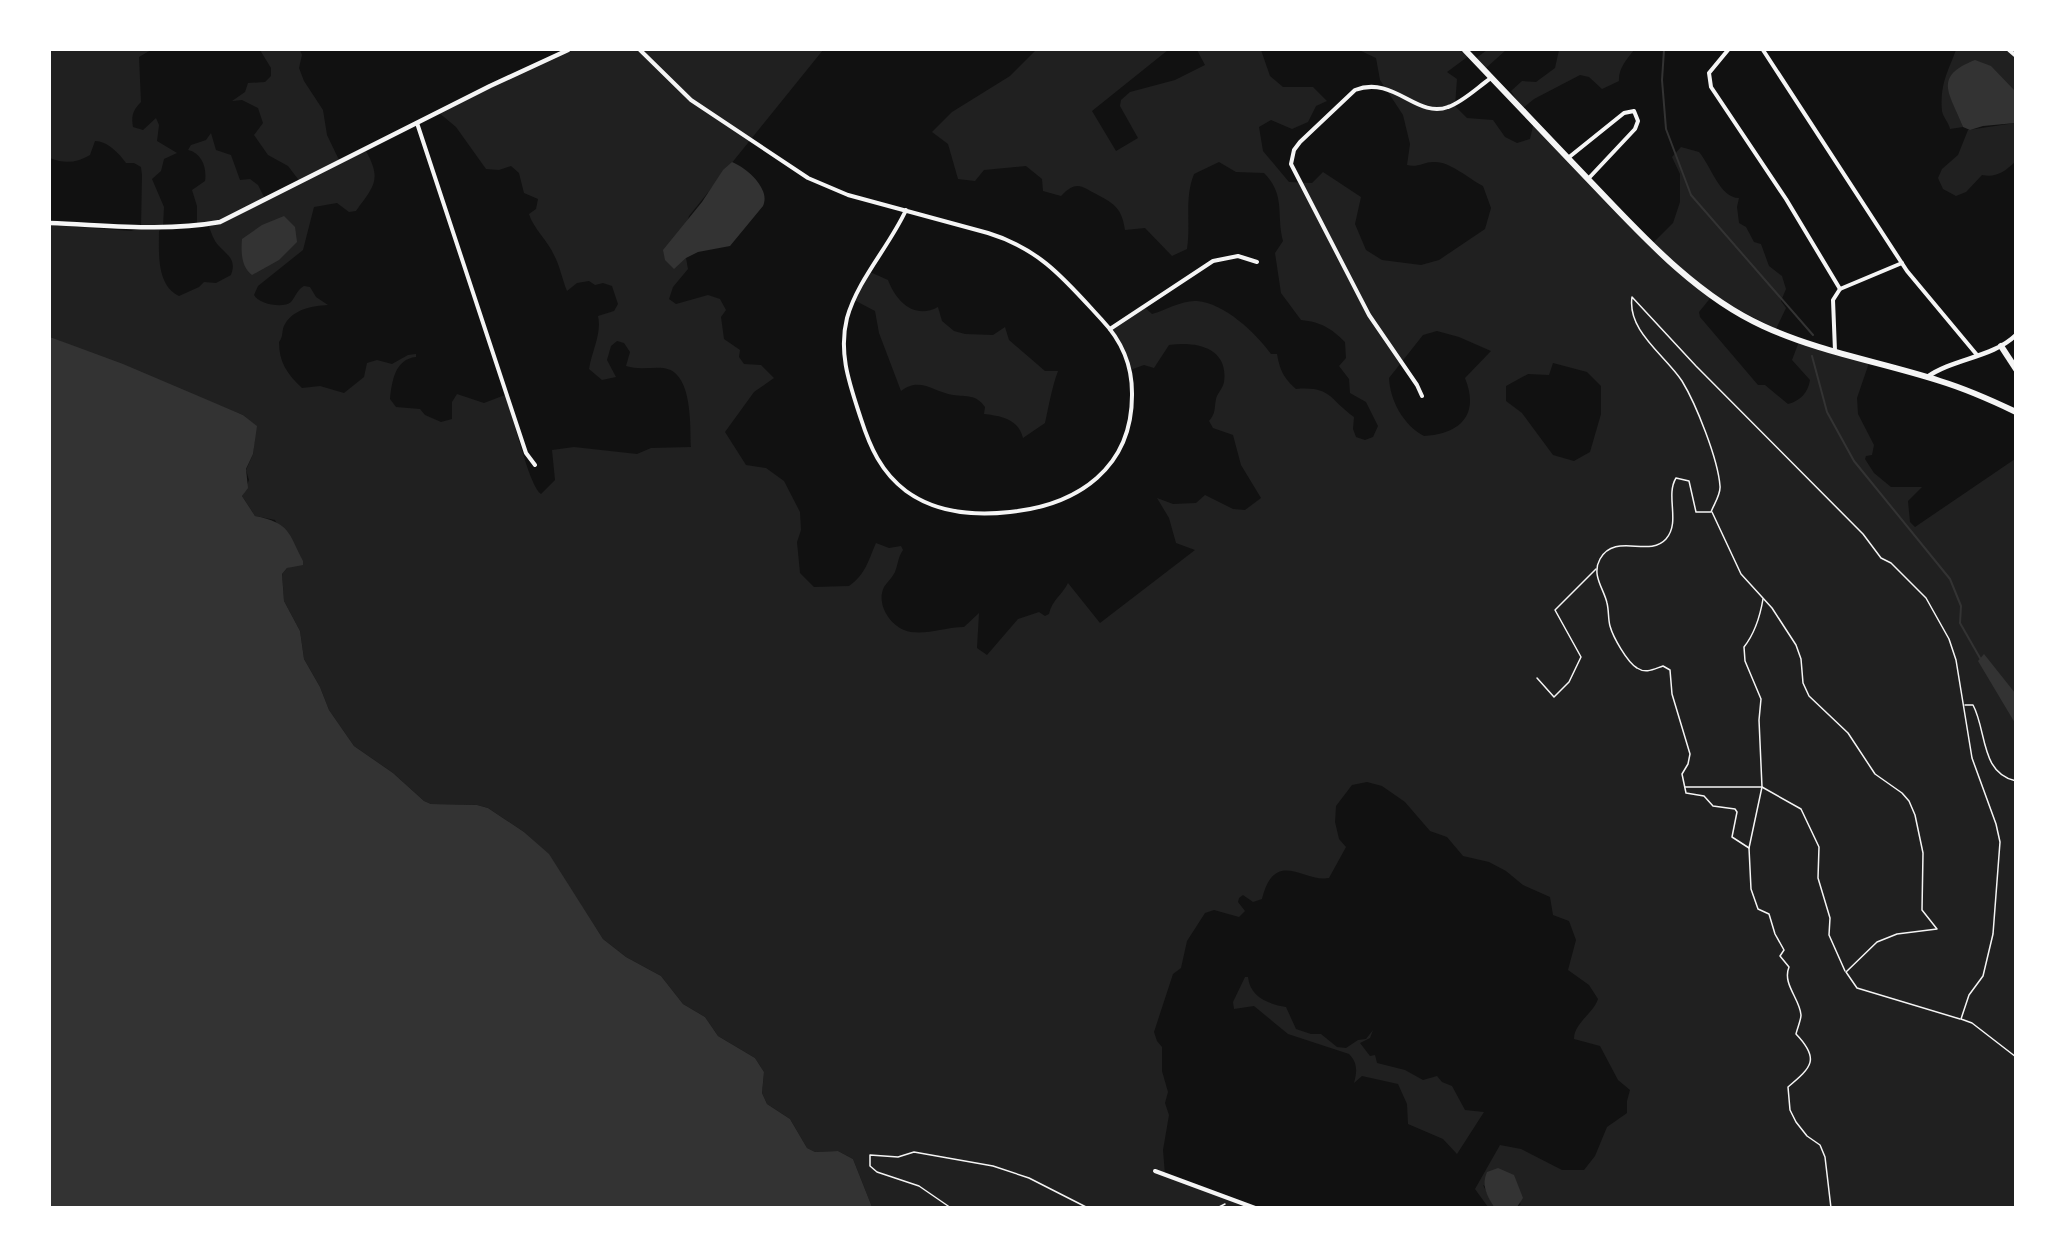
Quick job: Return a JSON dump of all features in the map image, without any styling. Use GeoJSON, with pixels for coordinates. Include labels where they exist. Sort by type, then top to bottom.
{"type":"FeatureCollection","features":[{"type":"Feature","properties":{"kind":"main road"},"geometry":{"type":"LineString","coordinates":[[1465,50],[1644,237],[1707,291],[1761,326],[1813,346],[1928,377],[2016,412]]}},
{"type":"Feature","properties":{"kind":"main road"},"geometry":{"type":"LineString","coordinates":[[2001,346],[2016,369]]}},
{"type":"Feature","properties":{"kind":"street"},"geometry":{"type":"LineString","coordinates":[[50,224],[123,228],[192,227],[220,222],[568,50]]}},
{"type":"Feature","properties":{"kind":"street"},"geometry":{"type":"LineString","coordinates":[[640,50],[691,100],[795,171],[834,190],[906,210],[996,235],[1026,248],[1047,262],[1110,328],[1125,354],[1130,370],[1132,403],[1125,435],[1114,457],[1099,476],[1078,493],[1058,503],[1026,511],[995,514],[965,513],[934,506],[920,499],[894,480],[874,455],[846,373],[843,351],[848,317],[856,294],[892,238],[906,210]]}},
{"type":"Feature","properties":{"kind":"street"},"geometry":{"type":"LineString","coordinates":[[1728,50],[1709,73],[1712,87],[1786,199],[1840,289]]}},
{"type":"Feature","properties":{"kind":"street"},"geometry":{"type":"LineString","coordinates":[[1763,50],[1902,262],[1934,306],[1977,355]]}},
{"type":"Feature","properties":{"kind":"street"},"geometry":{"type":"LineString","coordinates":[[2009,50],[2016,56]]}},
{"type":"Feature","properties":{"kind":"street"},"geometry":{"type":"LineString","coordinates":[[1422,396],[1417,385],[1369,315],[1291,164],[1294,150],[1355,90],[1367,86],[1385,87],[1410,101],[1436,108],[1448,107],[1491,78]]}},
{"type":"Feature","properties":{"kind":"street"},"geometry":{"type":"LineString","coordinates":[[1568,159],[1624,113],[1634,111],[1638,120],[1635,129],[1588,178]]}},
{"type":"Feature","properties":{"kind":"street"},"geometry":{"type":"LineString","coordinates":[[417,123],[526,453],[535,465]]}},
{"type":"Feature","properties":{"kind":"street"},"geometry":{"type":"LineString","coordinates":[[1110,328],[1214,261],[1238,256],[1257,262]]}},
{"type":"Feature","properties":{"kind":"street"},"geometry":{"type":"LineString","coordinates":[[1835,352],[1833,300],[1840,289],[1902,262]]}},
{"type":"Feature","properties":{"kind":"street"},"geometry":{"type":"LineString","coordinates":[[1928,377],[1942,367],[2001,346],[2016,335]]}},
{"type":"Feature","properties":{"kind":"street"},"geometry":{"type":"LineString","coordinates":[[1155,1171],[1255,1208]]}},
{"type":"Feature","properties":{"kind":"path"},"geometry":{"type":"LineString","coordinates":[[1846,972],[1877,942],[1897,934],[1937,929],[1927,919],[1920,902],[1923,853],[1915,815],[1902,793],[1875,774],[1848,733],[1809,696],[1803,683],[1801,659],[1796,645],[1763,598],[1741,574],[1711,512],[1721,488],[1714,456],[1682,381],[1662,360],[1635,323],[1630,309],[1632,297],[1696,366],[1863,534],[1881,558],[1891,563],[1926,598],[1948,639],[1956,660],[1977,778],[1990,804],[2000,842],[1993,934],[1983,976],[1969,995],[1961,1019]]}},
{"type":"Feature","properties":{"kind":"path"},"geometry":{"type":"LineString","coordinates":[[1536,678],[1554,698],[1569,682],[1581,657],[1555,610],[1597,568],[1600,559],[1616,546],[1658,545],[1668,538],[1672,524],[1670,488],[1676,478],[1689,481],[1696,512],[1711,512]]}},
{"type":"Feature","properties":{"kind":"path"},"geometry":{"type":"LineString","coordinates":[[1597,568],[1607,602],[1610,627],[1628,658],[1636,668],[1647,672],[1663,666],[1670,670],[1672,694],[1690,754],[1688,764],[1682,774],[1684,787],[1689,795],[1704,796],[1713,806],[1735,809],[1737,815],[1732,837],[1749,848]]}},
{"type":"Feature","properties":{"kind":"path"},"geometry":{"type":"LineString","coordinates":[[1763,598],[1760,617],[1753,636],[1744,647],[1745,661],[1761,699],[1759,720],[1762,787],[1749,848],[1751,889],[1758,909],[1769,914],[1775,934],[1782,945],[1784,950],[1780,956],[1789,967],[1787,973],[1792,995],[1801,1014],[1796,1034],[1808,1046],[1812,1058],[1808,1071],[1788,1087],[1790,1110],[1807,1136],[1820,1145],[1825,1157],[1831,1208]]}},
{"type":"Feature","properties":{"kind":"path"},"geometry":{"type":"LineString","coordinates":[[1964,705],[1973,705],[1978,714],[1988,756],[1996,772],[2004,779],[2016,781]]}},
{"type":"Feature","properties":{"kind":"path"},"geometry":{"type":"LineString","coordinates":[[1684,787],[1762,787],[1791,801],[1808,818],[1819,847],[1818,878],[1830,918],[1829,935],[1846,972],[1857,988],[1972,1023],[2016,1057]]}},
{"type":"Feature","properties":{"kind":"path"},"geometry":{"type":"LineString","coordinates":[[951,1208],[919,1186],[877,1172],[870,1166],[870,1155],[898,1156],[914,1152],[993,1166],[1029,1178],[1088,1208]]}},
{"type":"Feature","properties":{"kind":"shaded area"},"geometry":{"type":"Polygon","coordinates":[[[50,50],[151,50],[139,57],[141,102],[133,113],[132,123],[133,127],[143,130],[156,118],[159,125],[157,141],[177,153],[164,159],[161,171],[152,179],[164,207],[163,227],[159,231],[160,267],[166,284],[179,296],[199,287],[204,282],[216,283],[231,275],[233,265],[215,241],[209,227],[197,226],[197,206],[192,190],[205,181],[205,171],[197,154],[188,150],[191,145],[206,140],[211,133],[216,150],[231,155],[240,180],[250,179],[258,185],[266,201],[301,183],[288,166],[268,155],[254,135],[263,123],[258,108],[242,100],[232,101],[245,92],[248,83],[265,82],[271,76],[271,68],[260,50],[300,50],[302,55],[299,68],[304,81],[323,110],[327,135],[340,162],[366,151],[375,176],[371,189],[356,211],[349,212],[337,203],[314,207],[303,250],[258,286],[254,295],[266,303],[287,304],[304,286],[310,287],[316,297],[328,305],[310,307],[298,312],[285,324],[279,342],[280,356],[285,367],[302,388],[320,386],[344,393],[364,377],[367,363],[377,360],[392,364],[408,355],[416,354],[416,357],[399,366],[390,399],[396,407],[420,409],[425,415],[441,422],[452,419],[452,402],[457,394],[484,403],[505,395],[526,465],[536,489],[541,494],[555,480],[552,450],[574,447],[637,454],[651,448],[691,447],[688,400],[680,379],[673,371],[663,368],[626,366],[630,352],[624,343],[617,341],[611,346],[607,360],[616,377],[602,380],[589,369],[598,335],[598,316],[614,311],[618,304],[612,286],[603,283],[595,285],[589,281],[577,283],[567,291],[554,255],[529,214],[536,209],[538,199],[524,193],[519,173],[511,166],[499,170],[486,169],[456,127],[438,112],[570,50],[823,50],[689,216],[674,268],[686,258],[688,269],[673,287],[669,299],[676,304],[708,295],[720,299],[726,310],[721,317],[724,339],[740,350],[739,357],[744,364],[761,365],[774,378],[754,392],[725,432],[746,465],[766,468],[784,481],[800,512],[801,530],[797,542],[800,573],[814,587],[849,586],[863,572],[876,543],[889,548],[901,546],[903,550],[895,572],[882,593],[883,606],[889,618],[904,630],[925,632],[964,627],[979,613],[977,648],[987,655],[1018,619],[1039,612],[1045,616],[1049,614],[1052,605],[1068,583],[1100,623],[1195,550],[1176,543],[1169,518],[1157,498],[1173,504],[1196,503],[1205,495],[1233,509],[1245,510],[1261,498],[1241,465],[1233,435],[1213,428],[1209,421],[1224,382],[1224,370],[1216,354],[1208,349],[1189,344],[1169,345],[1154,368],[1144,365],[1130,370],[1110,327],[1142,305],[1152,314],[1191,301],[1218,307],[1238,320],[1271,354],[1277,354],[1283,374],[1296,389],[1323,392],[1354,417],[1353,429],[1356,437],[1365,440],[1373,437],[1378,426],[1366,402],[1350,393],[1349,379],[1339,366],[1346,358],[1345,342],[1325,326],[1301,320],[1281,293],[1275,253],[1283,241],[1278,197],[1271,181],[1264,173],[1236,172],[1219,162],[1194,174],[1188,202],[1187,249],[1172,256],[1145,228],[1125,230],[1120,212],[1109,201],[1080,186],[1071,188],[1061,196],[1043,191],[1042,179],[1026,166],[984,170],[975,181],[958,179],[948,144],[932,132],[952,112],[1010,76],[1036,50],[1168,50],[1092,111],[1116,151],[1138,138],[1120,106],[1121,100],[1130,92],[1175,80],[1205,65],[1197,50],[1261,50],[1270,76],[1283,87],[1313,87],[1327,101],[1316,106],[1308,122],[1292,129],[1271,120],[1259,127],[1263,151],[1289,182],[1312,183],[1323,172],[1361,197],[1355,224],[1366,250],[1382,260],[1421,265],[1439,260],[1485,229],[1491,208],[1483,186],[1454,168],[1435,162],[1415,166],[1407,165],[1410,144],[1403,115],[1380,80],[1376,58],[1359,50],[1465,50],[1470,55],[1447,72],[1457,79],[1455,106],[1467,118],[1493,120],[1505,137],[1517,143],[1530,139],[1534,122],[1652,244],[1673,223],[1680,202],[1680,174],[1672,157],[1681,147],[1699,152],[1726,193],[1739,198],[1737,207],[1739,223],[1746,227],[1754,242],[1761,244],[1769,266],[1782,276],[1786,289],[1781,301],[1786,308],[1776,329],[1712,296],[1699,312],[1700,317],[1758,385],[1765,385],[1788,404],[1803,396],[1810,380],[1792,360],[1800,339],[1870,360],[1857,398],[1858,414],[1874,445],[1872,455],[1866,456],[1865,459],[1874,473],[1891,487],[1922,487],[1908,501],[1910,522],[1915,527],[2015,459],[2015,1207],[1517,1207],[1521,1204],[1483,1185],[1494,1207],[1488,1207],[1475,1189],[1500,1145],[1521,1149],[1562,1170],[1584,1170],[1595,1156],[1607,1127],[1627,1113],[1630,1090],[1618,1080],[1600,1046],[1574,1039],[1580,1023],[1598,999],[1589,985],[1568,970],[1576,940],[1569,921],[1553,915],[1550,897],[1523,885],[1506,871],[1489,862],[1463,856],[1447,837],[1430,831],[1405,802],[1382,786],[1367,782],[1352,785],[1336,806],[1335,822],[1339,839],[1346,847],[1329,878],[1282,871],[1274,874],[1262,899],[1253,902],[1243,895],[1239,898],[1238,902],[1245,911],[1239,917],[1214,910],[1205,913],[1187,941],[1181,968],[1173,974],[1154,1032],[1162,1047],[1162,1071],[1168,1092],[1165,1103],[1169,1115],[1163,1150],[1165,1175],[1253,1207],[872,1207],[853,1159],[838,1151],[815,1152],[807,1148],[790,1119],[767,1104],[762,1093],[764,1072],[755,1058],[718,1036],[705,1017],[683,1004],[661,976],[626,957],[603,939],[548,854],[524,832],[488,808],[477,805],[431,804],[424,801],[393,773],[354,746],[329,710],[320,687],[304,659],[300,631],[284,601],[282,574],[287,568],[297,564],[275,520],[255,516],[242,496],[249,480],[246,470],[253,454],[256,426],[243,415],[50,337],[50,225],[131,231],[141,228],[142,175],[141,167],[134,163],[126,163],[112,148],[95,141],[90,155],[80,160],[66,162],[50,158],[50,50]],[[1437,331],[1423,335],[1389,378],[1392,395],[1399,411],[1410,425],[1424,436],[1448,431],[1457,427],[1464,420],[1470,402],[1465,378],[1491,351],[1459,337],[1437,331]],[[1553,363],[1549,375],[1528,374],[1506,386],[1506,401],[1522,413],[1553,455],[1574,461],[1590,452],[1601,414],[1601,386],[1587,372],[1553,363]]]}},
{"type":"Feature","properties":{"kind":"shaded area"},"geometry":{"type":"Polygon","coordinates":[[[1487,50],[1506,50],[1486,68],[1475,59],[1487,50]]]}},
{"type":"Feature","properties":{"kind":"shaded area"},"geometry":{"type":"Polygon","coordinates":[[[1559,50],[1634,50],[1621,68],[1619,81],[1602,89],[1589,77],[1580,75],[1534,99],[1522,109],[1511,91],[1522,81],[1536,82],[1555,68],[1559,50]]]}},
{"type":"Feature","properties":{"kind":"shaded area"},"geometry":{"type":"Polygon","coordinates":[[[1956,50],[2015,50],[2015,91],[1950,96],[1963,127],[1950,129],[1942,111],[1942,93],[1956,50]]]}},
{"type":"Feature","properties":{"kind":"shaded area"},"geometry":{"type":"Polygon","coordinates":[[[1975,60],[1991,66],[2015,91],[2015,123],[1983,126],[1970,130],[1963,127],[1950,95],[1949,80],[1953,73],[1962,66],[1975,60]]]}},
{"type":"Feature","properties":{"kind":"shaded area"},"geometry":{"type":"Polygon","coordinates":[[[2015,123],[2015,162],[1996,175],[1982,175],[1966,192],[1956,196],[1943,189],[1938,178],[1942,169],[1958,155],[1968,130],[2015,123]]]}},
{"type":"Feature","properties":{"kind":"shaded area"},"geometry":{"type":"Polygon","coordinates":[[[732,162],[751,174],[761,186],[765,199],[763,206],[730,246],[698,252],[686,258],[674,269],[665,260],[663,250],[702,202],[723,170],[732,162]]]}},
{"type":"Feature","properties":{"kind":"shaded area"},"geometry":{"type":"Polygon","coordinates":[[[284,216],[295,227],[297,242],[279,260],[252,275],[244,263],[242,239],[262,225],[284,216]]]}},
{"type":"Feature","properties":{"kind":"shaded area"},"geometry":{"type":"Polygon","coordinates":[[[870,272],[888,280],[901,301],[914,310],[929,310],[938,307],[942,321],[954,331],[965,334],[993,335],[1005,327],[1009,340],[1045,371],[1058,371],[1045,423],[1023,438],[1013,423],[1003,417],[984,414],[985,407],[975,398],[953,395],[921,385],[914,385],[901,391],[879,333],[875,311],[854,300],[862,278],[870,272]]]}},
{"type":"Feature","properties":{"kind":"shaded area"},"geometry":{"type":"Polygon","coordinates":[[[50,337],[123,364],[243,415],[257,426],[253,454],[246,469],[248,488],[242,496],[255,516],[275,522],[286,530],[303,561],[303,565],[287,568],[282,574],[284,601],[300,631],[304,659],[320,687],[329,710],[354,746],[393,773],[424,801],[431,804],[477,805],[488,808],[524,832],[549,854],[603,939],[626,957],[661,976],[683,1004],[705,1017],[718,1036],[755,1058],[764,1072],[762,1093],[767,1104],[790,1119],[807,1148],[815,1152],[838,1151],[853,1159],[872,1207],[50,1207],[50,337]]]}},
{"type":"Feature","properties":{"kind":"shaded area"},"geometry":{"type":"Polygon","coordinates":[[[1984,654],[2015,693],[2015,723],[1978,661],[1984,654]]]}},
{"type":"Feature","properties":{"kind":"shaded area"},"geometry":{"type":"Polygon","coordinates":[[[1245,977],[1248,977],[1252,990],[1261,998],[1286,1007],[1296,1029],[1311,1034],[1321,1034],[1337,1047],[1346,1048],[1358,1040],[1366,1039],[1373,1030],[1370,1038],[1360,1043],[1370,1056],[1375,1055],[1377,1063],[1405,1070],[1423,1080],[1437,1076],[1442,1082],[1452,1086],[1465,1110],[1484,1112],[1457,1154],[1443,1139],[1408,1124],[1407,1104],[1398,1084],[1362,1076],[1354,1083],[1356,1068],[1349,1054],[1288,1034],[1254,1006],[1234,1009],[1233,1002],[1245,977]]]}},
{"type":"Feature","properties":{"kind":"shaded area"},"geometry":{"type":"Polygon","coordinates":[[[1498,1168],[1514,1175],[1523,1198],[1517,1207],[1494,1207],[1489,1199],[1485,1177],[1487,1172],[1498,1168]]]}},
{"type":"Feature","properties":{"kind":"waterway"},"geometry":{"type":"LineString","coordinates":[[1664,50],[1662,80],[1666,129],[1691,195],[1813,335]]}},
{"type":"Feature","properties":{"kind":"waterway"},"geometry":{"type":"LineString","coordinates":[[1812,356],[1827,412],[1854,461],[1950,579],[1961,606],[1960,623],[1980,658]]}}]}
